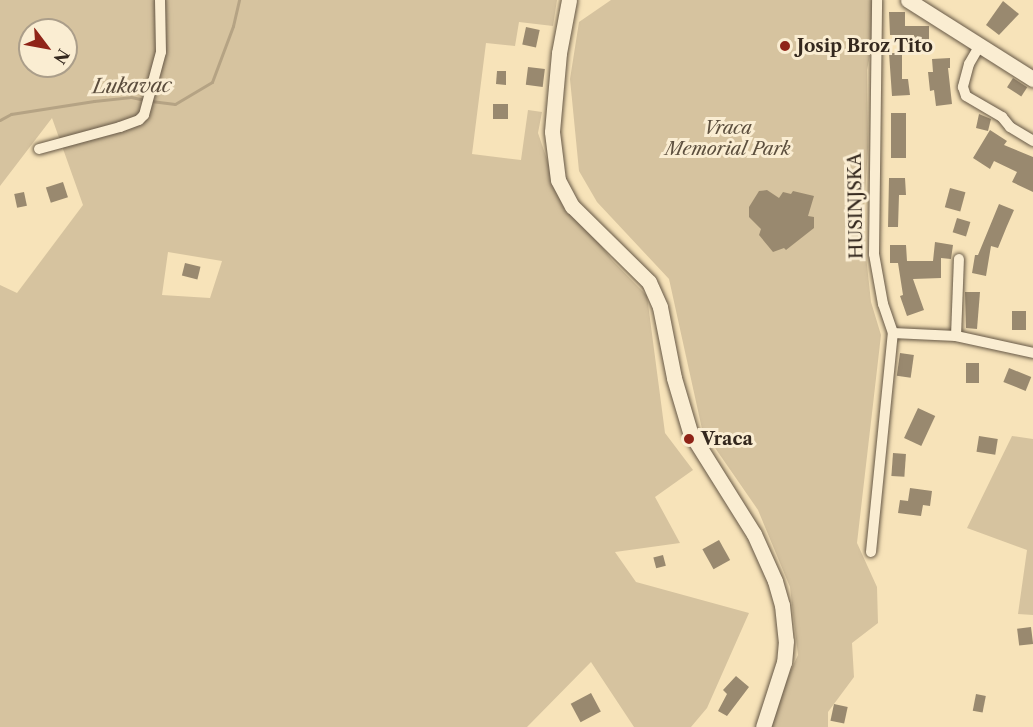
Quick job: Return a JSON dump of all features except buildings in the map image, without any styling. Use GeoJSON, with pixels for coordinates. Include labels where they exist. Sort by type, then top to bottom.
{"type":"FeatureCollection","features":[{"type":"Feature","properties":{"kind":"main road"},"geometry":{"type":"LineString","coordinates":[[569,0],[559,53],[552,132],[558,180],[572,206],[651,285],[660,307],[674,378],[690,432],[754,534],[782,605],[784,662],[763,727]]}},
{"type":"Feature","properties":{"kind":"main road"},"geometry":{"type":"LineString","coordinates":[[908,0],[1033,79]]}},
{"type":"Feature","properties":{"kind":"street"},"geometry":{"type":"LineString","coordinates":[[39,150],[139,120],[150,101],[161,52],[160,0]]}},
{"type":"Feature","properties":{"kind":"street","name":"HUSINJSKA"},"geometry":{"type":"LineString","coordinates":[[871,552],[893,333],[883,304],[874,254],[877,0]]}},
{"type":"Feature","properties":{"kind":"street"},"geometry":{"type":"LineString","coordinates":[[980,45],[969,64],[963,87],[966,96],[1002,117],[1010,127],[1033,141]]}},
{"type":"Feature","properties":{"kind":"street"},"geometry":{"type":"LineString","coordinates":[[956,336],[959,259]]}},
{"type":"Feature","properties":{"kind":"street"},"geometry":{"type":"LineString","coordinates":[[893,333],[956,336],[1033,353]]}},
{"type":"Feature","properties":{"kind":"green space"},"geometry":{"type":"Polygon","coordinates":[[[0,0],[557,0],[553,26],[519,22],[515,46],[486,43],[472,154],[521,160],[528,110],[542,112],[538,133],[556,186],[612,260],[647,296],[665,433],[693,470],[655,497],[680,543],[615,552],[636,582],[749,613],[707,708],[691,727],[634,727],[591,662],[527,727],[0,727],[0,285],[17,293],[83,205],[52,118],[0,186],[0,0]],[[168,252],[162,295],[210,298],[222,261],[168,252]]]}},
{"type":"Feature","properties":{"kind":"green space","name":"Vraca Memorial Park"},"geometry":{"type":"Polygon","coordinates":[[[611,0],[881,0],[867,70],[868,148],[863,228],[871,302],[881,335],[857,543],[877,587],[878,623],[852,643],[854,677],[828,712],[828,727],[765,727],[798,655],[790,587],[758,510],[702,429],[669,279],[597,202],[579,171],[570,79],[579,22],[611,0]]]}},
{"type":"Feature","properties":{"kind":"green space"},"geometry":{"type":"Polygon","coordinates":[[[1012,436],[1033,439],[1033,615],[1018,614],[1027,550],[967,528],[1012,436]]]}},
{"type":"Feature","properties":{"kind":"waterway","name":"Lukavac"},"geometry":{"type":"LineString","coordinates":[[151,101],[175,104],[212,82],[233,26],[239,0]]}},
{"type":"Feature","properties":{"kind":"waterway","name":"Lukavac"},"geometry":{"type":"LineString","coordinates":[[0,120],[11,114],[94,101],[131,97],[145,100]]}},
{"type":"Feature","properties":{"kind":"place","name":"Josip Broz Tito"},"geometry":{"type":"Point","coordinates":[785,46]}},
{"type":"Feature","properties":{"kind":"place","name":"Vraca"},"geometry":{"type":"Point","coordinates":[689,439]}}]}
